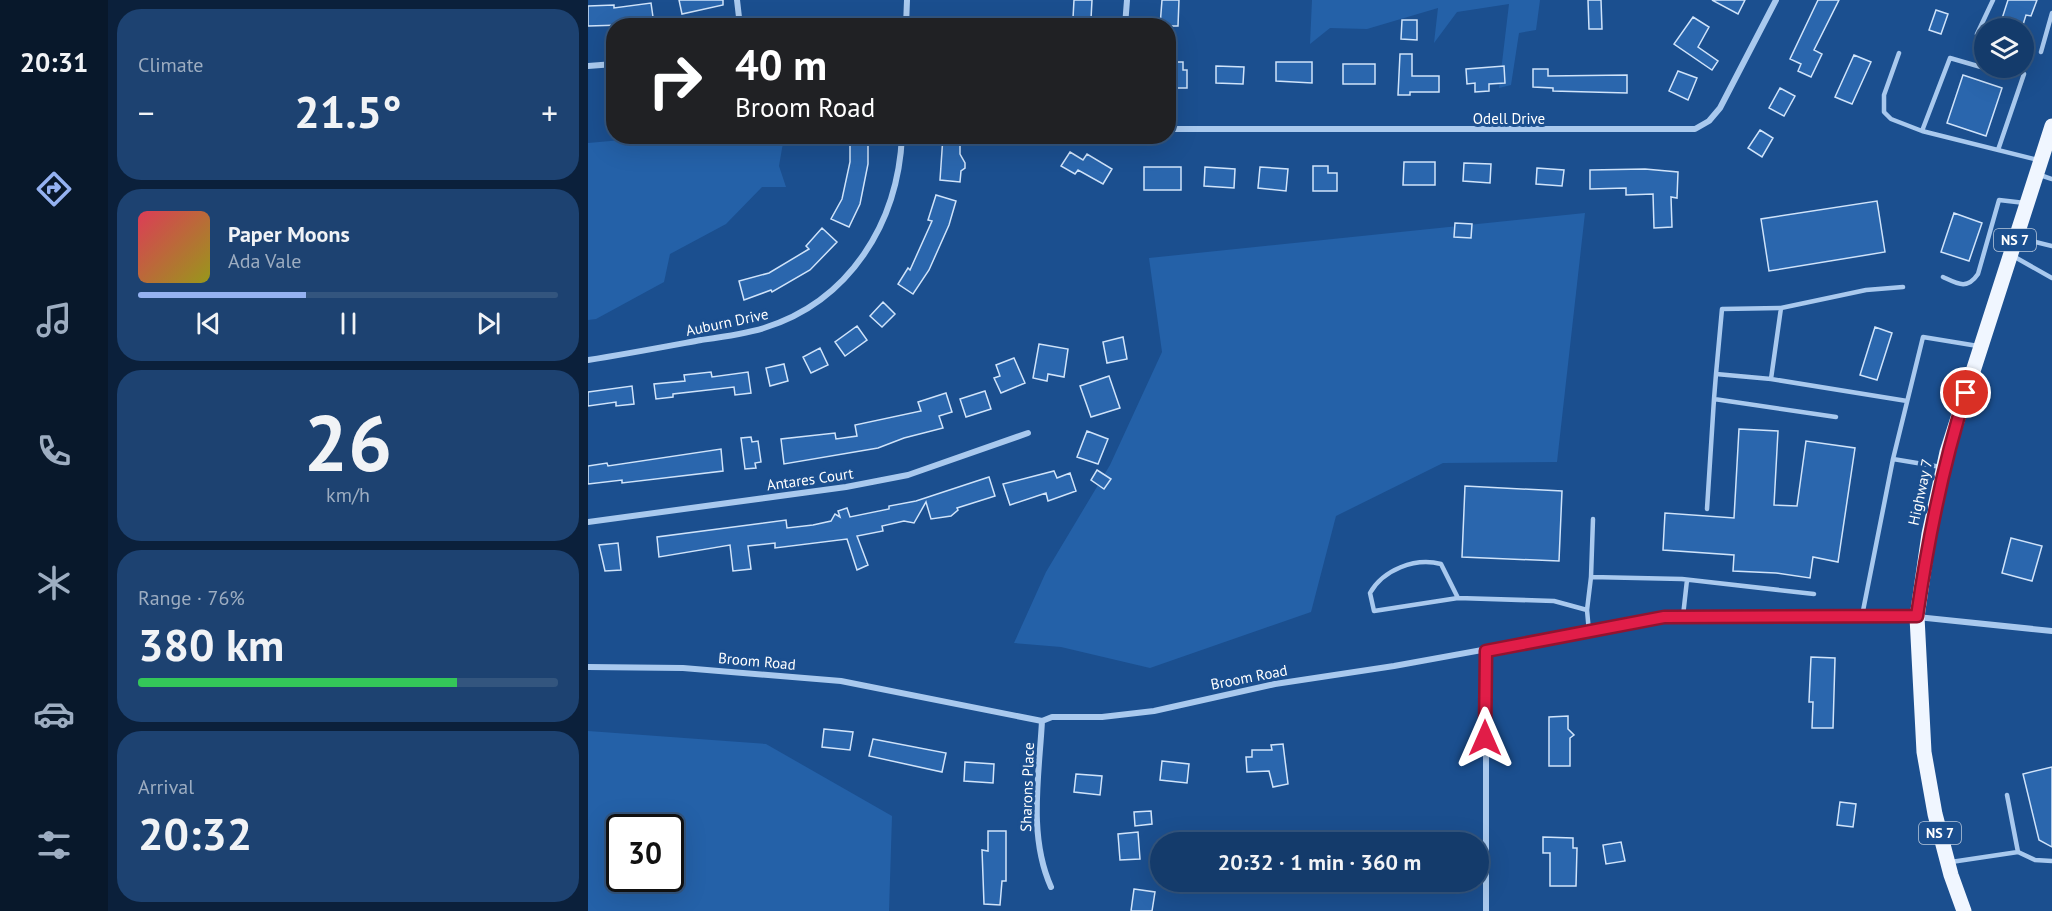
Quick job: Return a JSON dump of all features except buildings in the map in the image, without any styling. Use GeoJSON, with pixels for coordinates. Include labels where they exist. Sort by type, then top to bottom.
{"type":"FeatureCollection","features":[{"type":"Feature","properties":{"kind":"main road","name":"Highway 7"},"geometry":{"type":"LineString","coordinates":[[1964,911],[1948,862],[1924,752],[1917,616],[1929,534],[1944,468],[1980,346],[2052,126]]}},
{"type":"Feature","properties":{"kind":"street"},"geometry":{"type":"LineString","coordinates":[[737,0],[739,18]]}},
{"type":"Feature","properties":{"kind":"street"},"geometry":{"type":"LineString","coordinates":[[906,18],[907,0]]}},
{"type":"Feature","properties":{"kind":"street"},"geometry":{"type":"LineString","coordinates":[[1126,18],[1127,0]]}},
{"type":"Feature","properties":{"kind":"street","name":"Odell Drive"},"geometry":{"type":"LineString","coordinates":[[1176,129],[1695,129],[1709,121],[1720,108],[1776,0]]}},
{"type":"Feature","properties":{"kind":"street"},"geometry":{"type":"LineString","coordinates":[[588,66],[606,65]]}},
{"type":"Feature","properties":{"kind":"street","name":"Auburn Drive"},"geometry":{"type":"LineString","coordinates":[[588,360],[751,332],[793,316],[819,300],[850,273],[880,230],[897,182],[901,144]]}},
{"type":"Feature","properties":{"kind":"street","name":"Antares Court"},"geometry":{"type":"LineString","coordinates":[[588,522],[846,487],[908,475],[1028,433]]}},
{"type":"Feature","properties":{"kind":"street","name":"Broom Road"},"geometry":{"type":"LineString","coordinates":[[588,667],[683,668],[841,681],[1042,721],[1052,717],[1102,717],[1154,711],[1275,684],[1486,651],[1664,617],[1917,616],[2052,632]]}},
{"type":"Feature","properties":{"kind":"street"},"geometry":{"type":"LineString","coordinates":[[1486,651],[1486,911]]}},
{"type":"Feature","properties":{"kind":"street","name":"Sharons Place"},"geometry":{"type":"LineString","coordinates":[[1042,721],[1037,835],[1042,868],[1051,887]]}},
{"type":"Feature","properties":{"kind":"lane"},"geometry":{"type":"LineString","coordinates":[[1985,18],[1993,0]]}},
{"type":"Feature","properties":{"kind":"lane"},"geometry":{"type":"LineString","coordinates":[[2041,52],[2052,14]]}},
{"type":"Feature","properties":{"kind":"lane"},"geometry":{"type":"LineString","coordinates":[[1899,53],[1884,95],[1884,112],[1898,122],[1922,131],[1998,150],[2039,168],[2052,179]]}},
{"type":"Feature","properties":{"kind":"lane"},"geometry":{"type":"LineString","coordinates":[[1922,131],[1950,58],[1974,65]]}},
{"type":"Feature","properties":{"kind":"lane"},"geometry":{"type":"LineString","coordinates":[[1998,150],[2023,78]]}},
{"type":"Feature","properties":{"kind":"lane"},"geometry":{"type":"LineString","coordinates":[[1943,277],[1963,285],[1972,283],[1978,274],[1999,200],[2028,203]]}},
{"type":"Feature","properties":{"kind":"lane"},"geometry":{"type":"LineString","coordinates":[[2016,237],[2052,246]]}},
{"type":"Feature","properties":{"kind":"lane"},"geometry":{"type":"LineString","coordinates":[[2010,254],[2052,278]]}},
{"type":"Feature","properties":{"kind":"lane"},"geometry":{"type":"LineString","coordinates":[[1707,508],[1722,309],[1781,308],[1866,290],[1903,287]]}},
{"type":"Feature","properties":{"kind":"lane"},"geometry":{"type":"LineString","coordinates":[[1771,379],[1781,308]]}},
{"type":"Feature","properties":{"kind":"lane"},"geometry":{"type":"LineString","coordinates":[[1862,616],[1893,459],[1923,337],[1980,346]]}},
{"type":"Feature","properties":{"kind":"lane"},"geometry":{"type":"LineString","coordinates":[[1716,374],[1771,379],[1907,401]]}},
{"type":"Feature","properties":{"kind":"lane"},"geometry":{"type":"LineString","coordinates":[[1714,399],[1836,417]]}},
{"type":"Feature","properties":{"kind":"lane"},"geometry":{"type":"LineString","coordinates":[[1893,459],[1944,468]]}},
{"type":"Feature","properties":{"kind":"lane"},"geometry":{"type":"LineString","coordinates":[[1589,632],[1587,610],[1591,577],[1593,519]]}},
{"type":"Feature","properties":{"kind":"lane"},"geometry":{"type":"LineString","coordinates":[[1458,598],[1441,564],[1427,560],[1403,566],[1376,582],[1370,593],[1374,611],[1458,598],[1554,601],[1587,610]]}},
{"type":"Feature","properties":{"kind":"lane"},"geometry":{"type":"LineString","coordinates":[[1591,577],[1687,580],[1814,594]]}},
{"type":"Feature","properties":{"kind":"lane"},"geometry":{"type":"LineString","coordinates":[[1683,616],[1687,580]]}},
{"type":"Feature","properties":{"kind":"lane"},"geometry":{"type":"LineString","coordinates":[[2007,795],[2018,852]]}},
{"type":"Feature","properties":{"kind":"lane"},"geometry":{"type":"LineString","coordinates":[[1948,862],[2018,852],[2035,860],[2052,861]]}},
{"type":"Feature","properties":{"kind":"shaded area"},"geometry":{"type":"Polygon","coordinates":[[[1312,0],[1540,0],[1536,30],[1519,33],[1511,85],[1499,88],[1509,4],[1457,12],[1434,43],[1438,8],[1367,29],[1330,28],[1310,44],[1312,0]]]}},
{"type":"Feature","properties":{"kind":"shaded area"},"geometry":{"type":"Polygon","coordinates":[[[588,143],[783,144],[779,166],[786,187],[762,187],[726,224],[670,254],[664,282],[596,319],[588,320],[588,143]]]}},
{"type":"Feature","properties":{"kind":"shaded area"},"geometry":{"type":"Polygon","coordinates":[[[1585,213],[1557,462],[1443,463],[1336,516],[1311,612],[1150,668],[1061,647],[1014,643],[1046,572],[1110,465],[1162,352],[1149,258],[1585,213]]]}},
{"type":"Feature","properties":{"kind":"shaded area"},"geometry":{"type":"Polygon","coordinates":[[[588,731],[766,744],[892,816],[889,911],[588,911],[588,731]]]}},
{"type":"Feature","properties":{"kind":"route"},"geometry":{"type":"LineString","coordinates":[[1485,738],[1486,651],[1664,617],[1691,615],[1917,616],[1929,534],[1947,452],[1966,393]]}}]}
